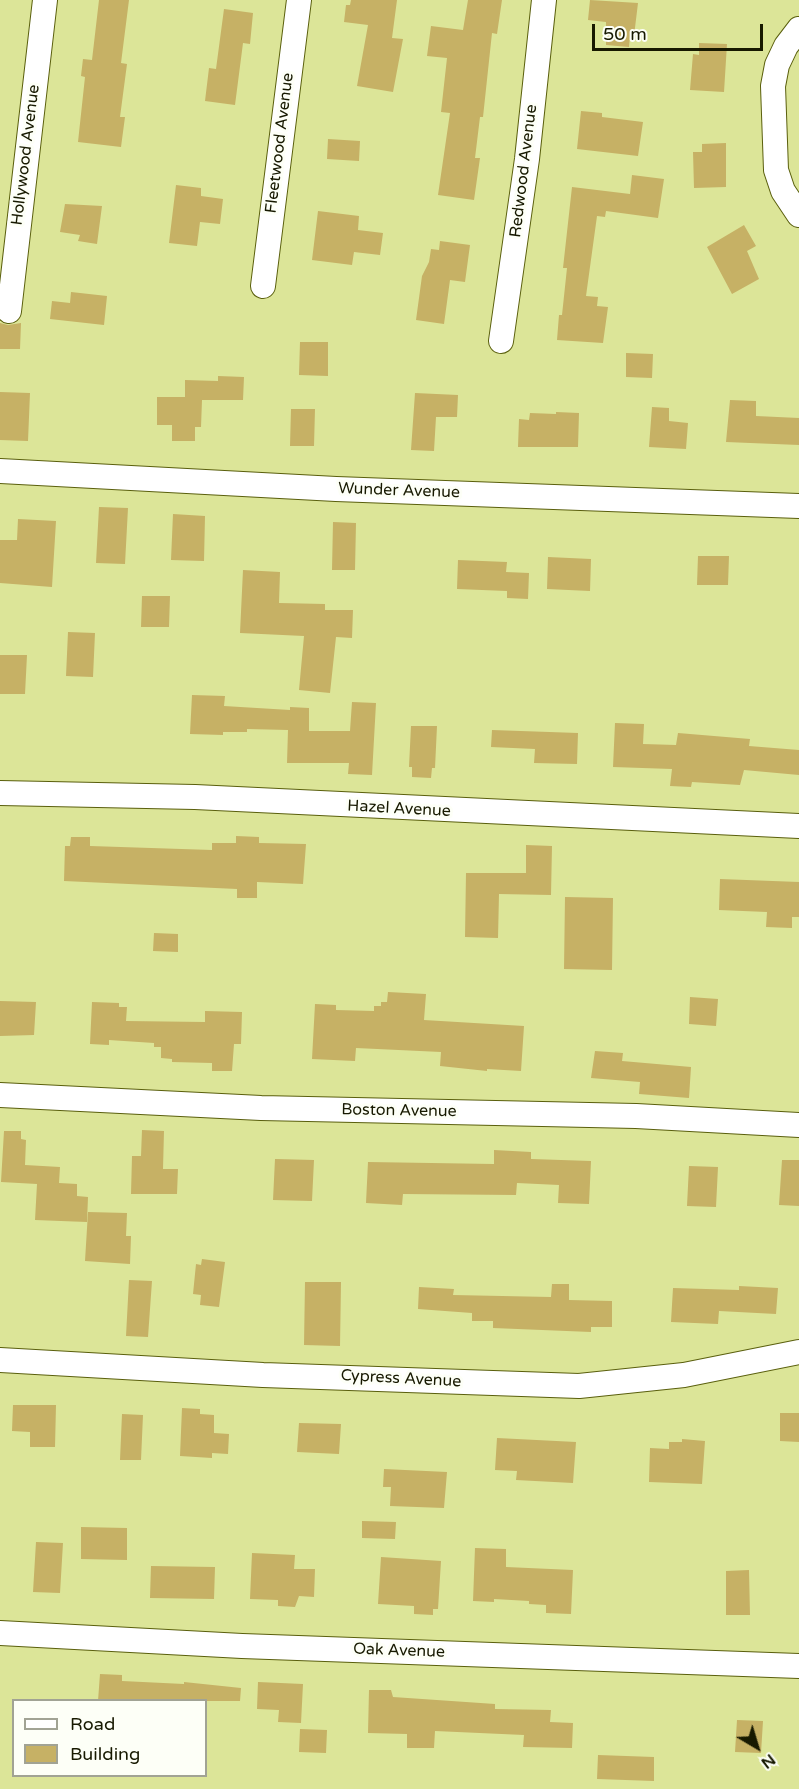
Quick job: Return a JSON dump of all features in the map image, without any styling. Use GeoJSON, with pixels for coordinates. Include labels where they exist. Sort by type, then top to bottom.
{"type":"FeatureCollection","features":[{"type":"Feature","properties":{"kind":"street","name":"Hollywood Avenue"},"geometry":{"type":"LineString","coordinates":[[9,311],[45,0]]}},
{"type":"Feature","properties":{"kind":"street","name":"Fleetwood Avenue"},"geometry":{"type":"LineString","coordinates":[[262,286],[299,0]]}},
{"type":"Feature","properties":{"kind":"street","name":"Redwood Avenue"},"geometry":{"type":"LineString","coordinates":[[501,341],[527,159],[544,0]]}},
{"type":"Feature","properties":{"kind":"street"},"geometry":{"type":"LineString","coordinates":[[799,29],[786,46],[777,65],[772,86],[776,170],[783,191],[799,215]]}},
{"type":"Feature","properties":{"kind":"street","name":"Wunder Avenue"},"geometry":{"type":"LineString","coordinates":[[0,471],[336,489],[799,506]]}},
{"type":"Feature","properties":{"kind":"street","name":"Hazel Avenue"},"geometry":{"type":"LineString","coordinates":[[0,793],[195,797],[799,826]]}},
{"type":"Feature","properties":{"kind":"street","name":"Boston Avenue"},"geometry":{"type":"LineString","coordinates":[[0,1095],[261,1108],[636,1116],[799,1125]]}},
{"type":"Feature","properties":{"kind":"street","name":"Cypress Avenue"},"geometry":{"type":"LineString","coordinates":[[0,1360],[263,1375],[579,1386],[684,1375],[799,1352]]}},
{"type":"Feature","properties":{"kind":"street","name":"Oak Avenue"},"geometry":{"type":"LineString","coordinates":[[0,1633],[242,1646],[799,1666]]}},
{"type":"Feature","properties":{"kind":"building"},"geometry":{"type":"Polygon","coordinates":[[[99,0],[129,0],[121,63],[127,64],[120,117],[125,117],[121,147],[78,142],[85,77],[81,76],[83,59],[92,60],[99,0]]]}},
{"type":"Feature","properties":{"kind":"building"},"geometry":{"type":"Polygon","coordinates":[[[351,0],[397,0],[392,38],[403,39],[393,92],[357,86],[368,25],[344,22],[346,5],[350,5],[351,0]]]}},
{"type":"Feature","properties":{"kind":"building"},"geometry":{"type":"Polygon","coordinates":[[[468,0],[502,0],[497,34],[492,33],[483,117],[480,117],[475,158],[480,158],[474,200],[438,195],[450,113],[441,112],[447,58],[427,56],[431,26],[463,30],[468,0]]]}},
{"type":"Feature","properties":{"kind":"building"},"geometry":{"type":"Polygon","coordinates":[[[590,0],[638,3],[634,36],[630,36],[629,47],[606,45],[606,22],[588,20],[590,0]]]}},
{"type":"Feature","properties":{"kind":"building"},"geometry":{"type":"Polygon","coordinates":[[[224,9],[253,13],[250,44],[243,43],[235,105],[205,101],[209,68],[216,69],[224,9]]]}},
{"type":"Feature","properties":{"kind":"building"},"geometry":{"type":"Polygon","coordinates":[[[699,43],[727,44],[724,92],[690,90],[693,54],[699,55],[699,43]]]}},
{"type":"Feature","properties":{"kind":"building"},"geometry":{"type":"Polygon","coordinates":[[[581,111],[602,113],[602,117],[643,122],[638,156],[577,149],[581,111]]]}},
{"type":"Feature","properties":{"kind":"building"},"geometry":{"type":"Polygon","coordinates":[[[328,139],[360,141],[359,161],[327,159],[328,139]]]}},
{"type":"Feature","properties":{"kind":"building"},"geometry":{"type":"Polygon","coordinates":[[[726,143],[726,187],[694,188],[693,152],[702,152],[702,144],[726,143]]]}},
{"type":"Feature","properties":{"kind":"building"},"geometry":{"type":"Polygon","coordinates":[[[632,175],[664,179],[658,218],[606,211],[605,217],[597,216],[586,296],[598,297],[597,306],[608,307],[603,343],[557,340],[567,268],[563,268],[572,187],[630,194],[632,175]]]}},
{"type":"Feature","properties":{"kind":"building"},"geometry":{"type":"Polygon","coordinates":[[[176,185],[201,188],[201,196],[223,199],[220,224],[200,222],[197,246],[169,243],[176,185]]]}},
{"type":"Feature","properties":{"kind":"building"},"geometry":{"type":"Polygon","coordinates":[[[65,204],[102,206],[97,244],[78,241],[80,235],[60,232],[65,204]]]}},
{"type":"Feature","properties":{"kind":"building"},"geometry":{"type":"Polygon","coordinates":[[[318,211],[359,216],[358,230],[383,233],[380,255],[354,252],[352,265],[312,260],[318,211]]]}},
{"type":"Feature","properties":{"kind":"building"},"geometry":{"type":"Polygon","coordinates":[[[744,225],[756,246],[747,251],[759,279],[732,294],[707,247],[744,225]]]}},
{"type":"Feature","properties":{"kind":"building"},"geometry":{"type":"Polygon","coordinates":[[[440,241],[470,245],[465,282],[450,280],[444,324],[416,320],[422,276],[429,262],[431,249],[439,250],[440,241]]]}},
{"type":"Feature","properties":{"kind":"building"},"geometry":{"type":"Polygon","coordinates":[[[71,292],[107,296],[104,325],[50,319],[52,301],[70,303],[71,292]]]}},
{"type":"Feature","properties":{"kind":"building"},"geometry":{"type":"Polygon","coordinates":[[[0,323],[8,325],[21,323],[20,349],[0,349],[0,323]]]}},
{"type":"Feature","properties":{"kind":"building"},"geometry":{"type":"Polygon","coordinates":[[[300,342],[328,342],[328,376],[299,375],[300,342]]]}},
{"type":"Feature","properties":{"kind":"building"},"geometry":{"type":"Polygon","coordinates":[[[626,353],[653,354],[652,378],[626,377],[626,353]]]}},
{"type":"Feature","properties":{"kind":"building"},"geometry":{"type":"Polygon","coordinates":[[[218,376],[244,377],[243,400],[202,400],[201,427],[195,427],[195,441],[172,441],[172,425],[157,425],[157,397],[185,397],[185,380],[218,381],[218,376]]]}},
{"type":"Feature","properties":{"kind":"building"},"geometry":{"type":"Polygon","coordinates":[[[0,392],[30,393],[28,441],[0,440],[0,392]]]}},
{"type":"Feature","properties":{"kind":"building"},"geometry":{"type":"Polygon","coordinates":[[[415,393],[458,395],[457,417],[436,417],[434,451],[411,450],[415,393]]]}},
{"type":"Feature","properties":{"kind":"building"},"geometry":{"type":"Polygon","coordinates":[[[730,400],[756,401],[756,416],[799,418],[799,445],[726,442],[730,400]]]}},
{"type":"Feature","properties":{"kind":"building"},"geometry":{"type":"Polygon","coordinates":[[[652,407],[669,408],[669,421],[688,423],[686,449],[649,447],[652,407]]]}},
{"type":"Feature","properties":{"kind":"building"},"geometry":{"type":"Polygon","coordinates":[[[291,409],[315,409],[314,446],[290,446],[291,409]]]}},
{"type":"Feature","properties":{"kind":"building"},"geometry":{"type":"Polygon","coordinates":[[[556,412],[579,413],[578,447],[518,447],[519,419],[529,420],[530,413],[556,414],[556,412]]]}},
{"type":"Feature","properties":{"kind":"building"},"geometry":{"type":"Polygon","coordinates":[[[99,507],[128,508],[125,564],[96,563],[99,507]]]}},
{"type":"Feature","properties":{"kind":"building"},"geometry":{"type":"Polygon","coordinates":[[[173,514],[205,516],[204,561],[171,560],[173,514]]]}},
{"type":"Feature","properties":{"kind":"building"},"geometry":{"type":"Polygon","coordinates":[[[18,519],[56,521],[52,587],[0,583],[0,540],[17,540],[18,519]]]}},
{"type":"Feature","properties":{"kind":"building"},"geometry":{"type":"Polygon","coordinates":[[[333,522],[356,523],[355,570],[332,570],[333,522]]]}},
{"type":"Feature","properties":{"kind":"building"},"geometry":{"type":"Polygon","coordinates":[[[698,556],[729,556],[728,585],[697,585],[698,556]]]}},
{"type":"Feature","properties":{"kind":"building"},"geometry":{"type":"Polygon","coordinates":[[[548,557],[591,559],[590,591],[547,589],[548,557]]]}},
{"type":"Feature","properties":{"kind":"building"},"geometry":{"type":"Polygon","coordinates":[[[458,560],[507,562],[506,572],[529,573],[528,599],[507,598],[507,591],[457,589],[458,560]]]}},
{"type":"Feature","properties":{"kind":"building"},"geometry":{"type":"Polygon","coordinates":[[[243,570],[280,572],[279,603],[325,604],[325,610],[353,610],[352,638],[336,637],[330,693],[299,690],[304,636],[240,633],[243,570]]]}},
{"type":"Feature","properties":{"kind":"building"},"geometry":{"type":"Polygon","coordinates":[[[142,596],[170,596],[169,627],[141,627],[142,596]]]}},
{"type":"Feature","properties":{"kind":"building"},"geometry":{"type":"Polygon","coordinates":[[[68,632],[95,633],[93,677],[66,676],[68,632]]]}},
{"type":"Feature","properties":{"kind":"building"},"geometry":{"type":"Polygon","coordinates":[[[0,655],[27,655],[25,694],[0,694],[0,655]]]}},
{"type":"Feature","properties":{"kind":"building"},"geometry":{"type":"Polygon","coordinates":[[[192,695],[225,696],[224,706],[290,710],[290,707],[309,708],[309,731],[350,731],[352,702],[376,703],[372,775],[348,774],[349,763],[287,763],[288,730],[247,729],[247,732],[223,732],[223,735],[190,734],[192,695]]]}},
{"type":"Feature","properties":{"kind":"building"},"geometry":{"type":"Polygon","coordinates":[[[615,723],[644,724],[643,744],[676,745],[678,733],[750,739],[749,746],[799,750],[799,775],[744,770],[740,785],[692,782],[691,787],[670,786],[672,769],[613,767],[615,723]]]}},
{"type":"Feature","properties":{"kind":"building"},"geometry":{"type":"Polygon","coordinates":[[[411,726],[437,726],[435,768],[432,768],[431,778],[412,777],[412,767],[409,767],[411,726]]]}},
{"type":"Feature","properties":{"kind":"building"},"geometry":{"type":"Polygon","coordinates":[[[492,730],[578,733],[577,764],[534,763],[535,749],[491,747],[492,730]]]}},
{"type":"Feature","properties":{"kind":"building"},"geometry":{"type":"Polygon","coordinates":[[[236,836],[259,837],[259,843],[306,844],[303,884],[257,882],[257,898],[237,898],[237,889],[64,881],[65,846],[70,846],[71,837],[90,837],[90,846],[212,850],[212,843],[236,843],[236,836]]]}},
{"type":"Feature","properties":{"kind":"building"},"geometry":{"type":"Polygon","coordinates":[[[526,845],[552,846],[551,895],[499,894],[498,938],[465,937],[466,873],[526,873],[526,845]]]}},
{"type":"Feature","properties":{"kind":"building"},"geometry":{"type":"Polygon","coordinates":[[[720,879],[799,882],[799,917],[792,917],[792,928],[766,927],[767,912],[719,910],[720,879]]]}},
{"type":"Feature","properties":{"kind":"building"},"geometry":{"type":"Polygon","coordinates":[[[565,897],[613,898],[612,970],[564,969],[565,897]]]}},
{"type":"Feature","properties":{"kind":"building"},"geometry":{"type":"Polygon","coordinates":[[[154,933],[178,934],[178,952],[153,951],[154,933]]]}},
{"type":"Feature","properties":{"kind":"building"},"geometry":{"type":"Polygon","coordinates":[[[388,992],[426,994],[424,1020],[524,1026],[521,1071],[487,1069],[487,1071],[440,1066],[441,1052],[356,1048],[355,1061],[312,1059],[315,1004],[336,1005],[336,1010],[374,1011],[374,1006],[381,1006],[381,1002],[387,1002],[388,992]]]}},
{"type":"Feature","properties":{"kind":"building"},"geometry":{"type":"Polygon","coordinates":[[[690,997],[718,999],[716,1026],[689,1024],[690,997]]]}},
{"type":"Feature","properties":{"kind":"building"},"geometry":{"type":"Polygon","coordinates":[[[0,1001],[36,1002],[34,1035],[0,1036],[0,1001]]]}},
{"type":"Feature","properties":{"kind":"building"},"geometry":{"type":"Polygon","coordinates":[[[92,1002],[119,1003],[119,1007],[127,1007],[126,1021],[205,1022],[205,1011],[242,1012],[241,1044],[234,1044],[232,1071],[212,1071],[212,1063],[172,1062],[172,1059],[161,1058],[161,1047],[154,1047],[154,1043],[109,1040],[109,1045],[90,1044],[92,1002]]]}},
{"type":"Feature","properties":{"kind":"building"},"geometry":{"type":"Polygon","coordinates":[[[595,1051],[623,1053],[622,1061],[691,1067],[689,1098],[639,1094],[640,1082],[591,1078],[595,1051]]]}},
{"type":"Feature","properties":{"kind":"building"},"geometry":{"type":"Polygon","coordinates":[[[142,1130],[164,1131],[163,1169],[178,1169],[177,1194],[131,1194],[132,1156],[141,1156],[142,1130]]]}},
{"type":"Feature","properties":{"kind":"building"},"geometry":{"type":"Polygon","coordinates":[[[4,1131],[21,1131],[21,1139],[26,1140],[25,1165],[60,1167],[59,1183],[77,1184],[77,1196],[88,1197],[87,1222],[35,1220],[37,1184],[1,1182],[4,1131]]]}},
{"type":"Feature","properties":{"kind":"building"},"geometry":{"type":"Polygon","coordinates":[[[494,1150],[531,1152],[531,1159],[591,1161],[589,1204],[558,1203],[559,1185],[517,1183],[516,1195],[403,1194],[402,1205],[366,1203],[368,1162],[494,1164],[494,1150]]]}},
{"type":"Feature","properties":{"kind":"building"},"geometry":{"type":"Polygon","coordinates":[[[275,1159],[314,1160],[312,1201],[273,1200],[275,1159]]]}},
{"type":"Feature","properties":{"kind":"building"},"geometry":{"type":"Polygon","coordinates":[[[782,1160],[799,1160],[799,1206],[779,1205],[782,1160]]]}},
{"type":"Feature","properties":{"kind":"building"},"geometry":{"type":"Polygon","coordinates":[[[689,1166],[718,1167],[716,1207],[687,1206],[689,1166]]]}},
{"type":"Feature","properties":{"kind":"building"},"geometry":{"type":"Polygon","coordinates":[[[88,1212],[127,1213],[126,1236],[131,1236],[130,1264],[85,1261],[88,1212]]]}},
{"type":"Feature","properties":{"kind":"building"},"geometry":{"type":"Polygon","coordinates":[[[202,1259],[225,1262],[219,1307],[200,1305],[201,1295],[193,1294],[196,1264],[201,1265],[202,1259]]]}},
{"type":"Feature","properties":{"kind":"building"},"geometry":{"type":"Polygon","coordinates":[[[129,1280],[152,1281],[148,1337],[126,1336],[129,1280]]]}},
{"type":"Feature","properties":{"kind":"building"},"geometry":{"type":"Polygon","coordinates":[[[305,1282],[341,1282],[340,1346],[304,1345],[305,1282]]]}},
{"type":"Feature","properties":{"kind":"building"},"geometry":{"type":"Polygon","coordinates":[[[552,1284],[569,1284],[569,1300],[612,1301],[612,1327],[591,1327],[591,1332],[493,1328],[493,1321],[472,1321],[472,1313],[418,1309],[419,1287],[454,1289],[453,1295],[551,1297],[552,1284]]]}},
{"type":"Feature","properties":{"kind":"building"},"geometry":{"type":"Polygon","coordinates":[[[739,1286],[778,1288],[776,1314],[719,1311],[718,1324],[671,1322],[673,1288],[739,1290],[739,1286]]]}},
{"type":"Feature","properties":{"kind":"building"},"geometry":{"type":"Polygon","coordinates":[[[13,1405],[56,1405],[55,1447],[30,1447],[30,1432],[12,1431],[13,1405]]]}},
{"type":"Feature","properties":{"kind":"building"},"geometry":{"type":"Polygon","coordinates":[[[182,1408],[200,1409],[200,1414],[214,1415],[214,1433],[229,1434],[228,1454],[212,1453],[212,1458],[180,1456],[182,1408]]]}},
{"type":"Feature","properties":{"kind":"building"},"geometry":{"type":"Polygon","coordinates":[[[780,1413],[799,1413],[799,1442],[780,1441],[780,1413]]]}},
{"type":"Feature","properties":{"kind":"building"},"geometry":{"type":"Polygon","coordinates":[[[122,1414],[143,1415],[141,1460],[120,1460],[122,1414]]]}},
{"type":"Feature","properties":{"kind":"building"},"geometry":{"type":"Polygon","coordinates":[[[299,1423],[341,1424],[339,1454],[297,1452],[299,1423]]]}},
{"type":"Feature","properties":{"kind":"building"},"geometry":{"type":"Polygon","coordinates":[[[497,1438],[576,1442],[573,1483],[516,1480],[517,1471],[495,1470],[497,1438]]]}},
{"type":"Feature","properties":{"kind":"building"},"geometry":{"type":"Polygon","coordinates":[[[682,1439],[705,1441],[702,1484],[649,1482],[650,1448],[669,1449],[669,1442],[682,1442],[682,1439]]]}},
{"type":"Feature","properties":{"kind":"building"},"geometry":{"type":"Polygon","coordinates":[[[384,1469],[447,1472],[444,1508],[390,1506],[391,1487],[383,1487],[384,1469]]]}},
{"type":"Feature","properties":{"kind":"building"},"geometry":{"type":"Polygon","coordinates":[[[362,1521],[396,1522],[395,1539],[362,1538],[362,1521]]]}},
{"type":"Feature","properties":{"kind":"building"},"geometry":{"type":"Polygon","coordinates":[[[81,1527],[127,1528],[127,1560],[81,1559],[81,1527]]]}},
{"type":"Feature","properties":{"kind":"building"},"geometry":{"type":"Polygon","coordinates":[[[36,1542],[63,1543],[60,1593],[33,1592],[36,1542]]]}},
{"type":"Feature","properties":{"kind":"building"},"geometry":{"type":"Polygon","coordinates":[[[475,1548],[506,1549],[506,1567],[573,1570],[571,1614],[546,1613],[546,1605],[529,1604],[529,1601],[494,1599],[494,1602],[473,1601],[475,1548]]]}},
{"type":"Feature","properties":{"kind":"building"},"geometry":{"type":"Polygon","coordinates":[[[252,1553],[295,1555],[294,1569],[315,1569],[314,1597],[299,1596],[295,1607],[278,1606],[278,1600],[250,1599],[252,1553]]]}},
{"type":"Feature","properties":{"kind":"building"},"geometry":{"type":"Polygon","coordinates":[[[381,1557],[441,1561],[438,1609],[433,1609],[433,1615],[414,1614],[414,1606],[378,1604],[381,1557]]]}},
{"type":"Feature","properties":{"kind":"building"},"geometry":{"type":"Polygon","coordinates":[[[151,1566],[215,1567],[214,1599],[150,1598],[151,1566]]]}},
{"type":"Feature","properties":{"kind":"building"},"geometry":{"type":"Polygon","coordinates":[[[749,1570],[750,1615],[726,1615],[726,1571],[749,1570]]]}},
{"type":"Feature","properties":{"kind":"building"},"geometry":{"type":"Polygon","coordinates":[[[100,1674],[122,1675],[122,1681],[184,1684],[184,1682],[241,1688],[240,1701],[98,1699],[100,1674]]]}},
{"type":"Feature","properties":{"kind":"building"},"geometry":{"type":"Polygon","coordinates":[[[258,1682],[303,1684],[301,1723],[278,1722],[279,1710],[257,1709],[258,1682]]]}},
{"type":"Feature","properties":{"kind":"building"},"geometry":{"type":"Polygon","coordinates":[[[369,1690],[391,1690],[393,1697],[495,1704],[495,1709],[551,1710],[550,1722],[573,1723],[572,1748],[523,1747],[524,1735],[435,1731],[434,1748],[407,1748],[407,1734],[368,1733],[369,1690]]]}},
{"type":"Feature","properties":{"kind":"building"},"geometry":{"type":"Polygon","coordinates":[[[737,1720],[763,1721],[761,1753],[735,1752],[737,1720]]]}},
{"type":"Feature","properties":{"kind":"building"},"geometry":{"type":"Polygon","coordinates":[[[300,1729],[327,1730],[326,1753],[299,1752],[300,1729]]]}},
{"type":"Feature","properties":{"kind":"building"},"geometry":{"type":"Polygon","coordinates":[[[598,1755],[654,1757],[654,1781],[597,1779],[598,1755]]]}}]}
